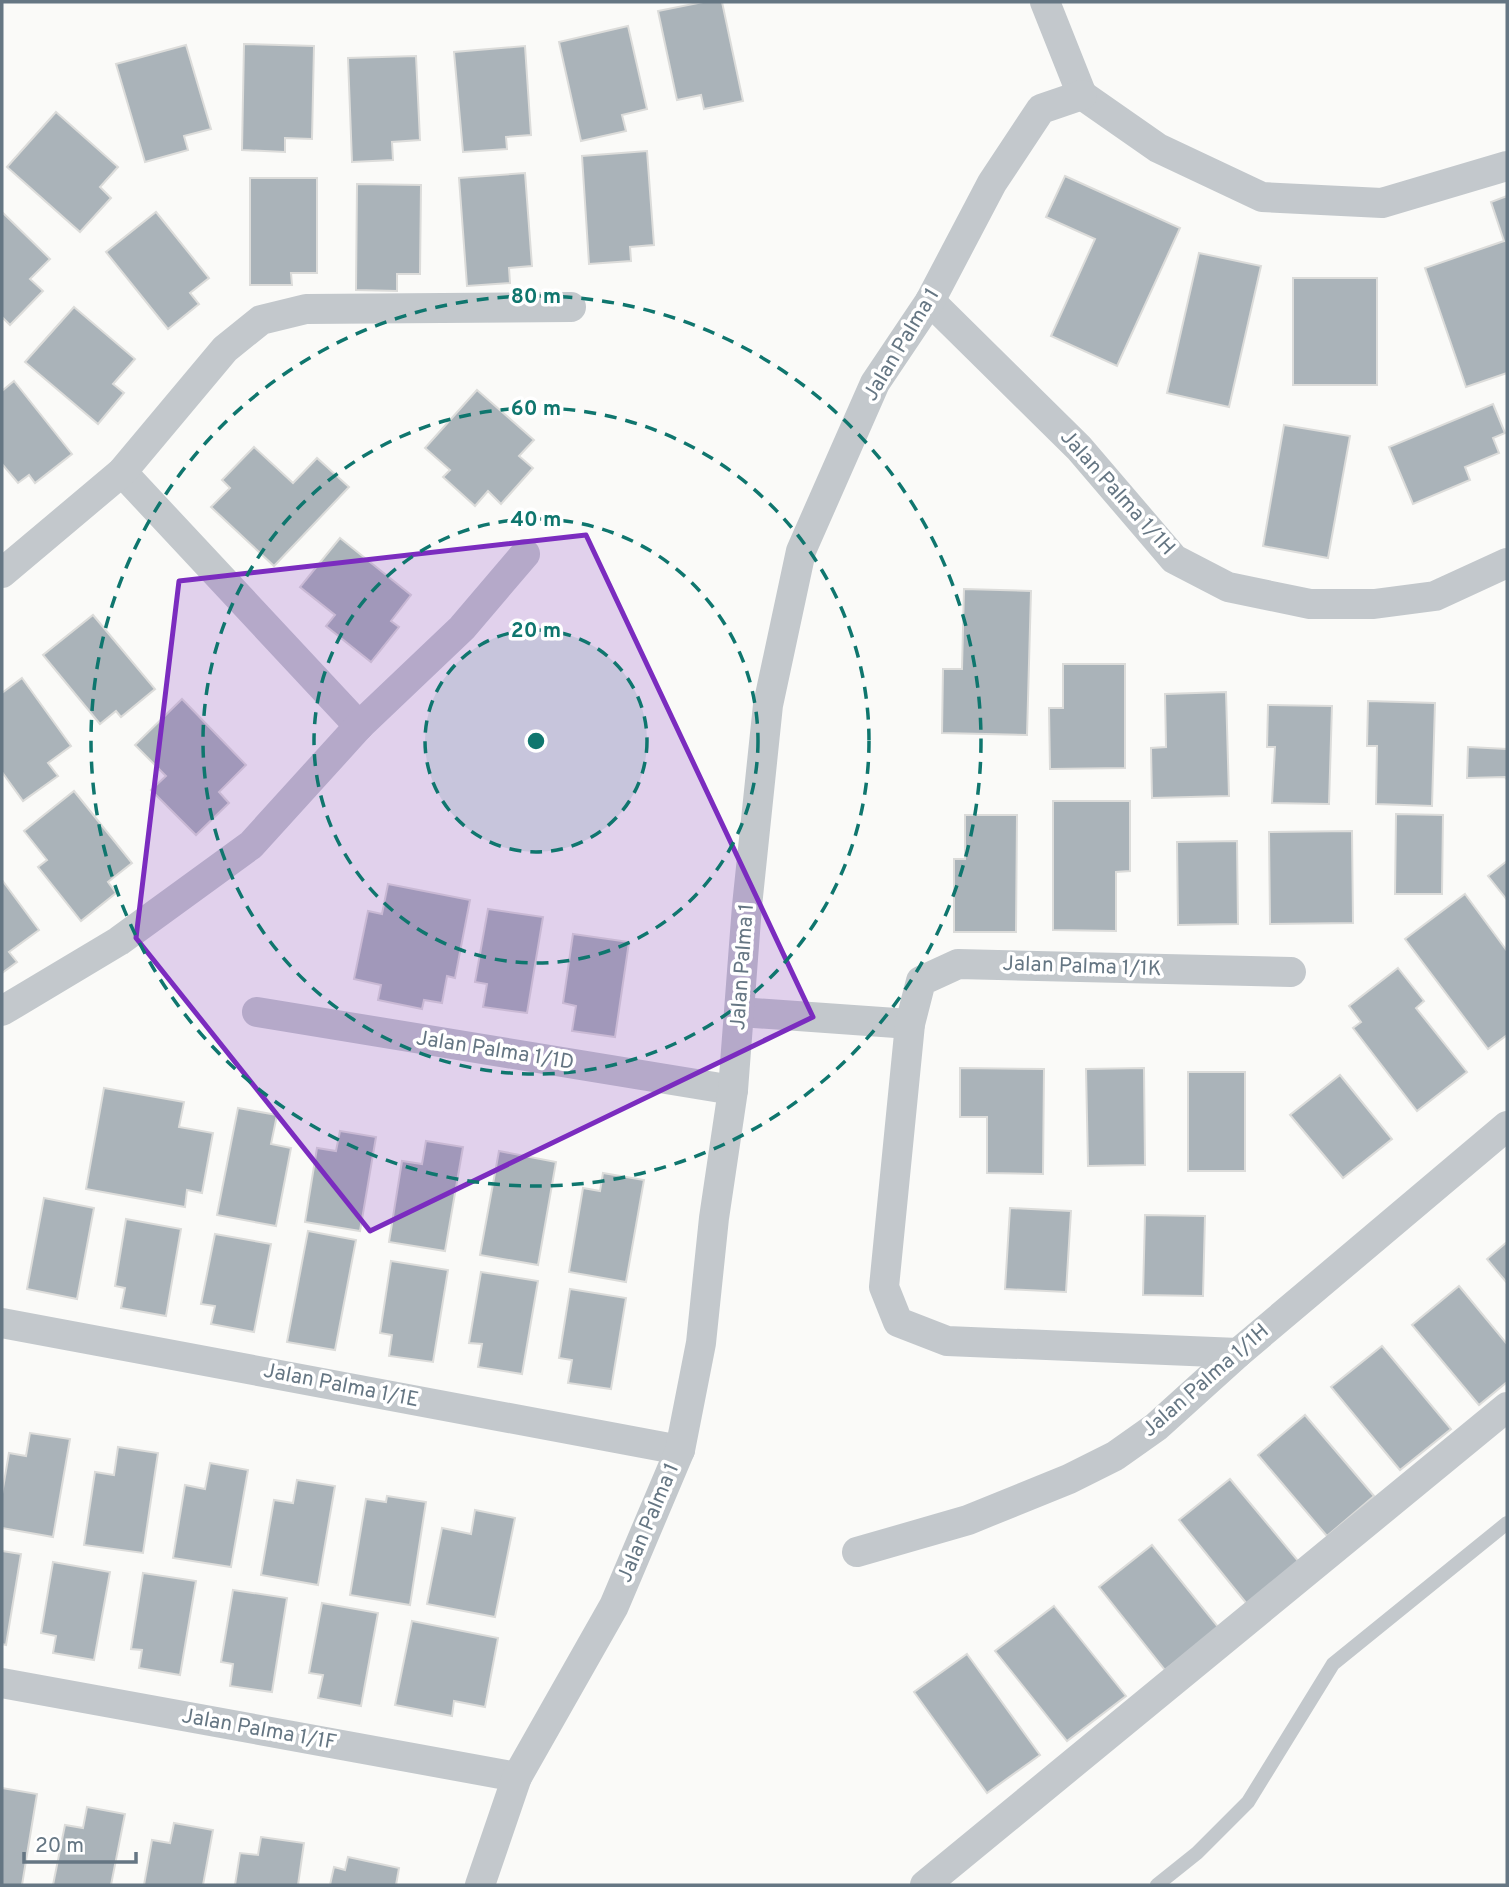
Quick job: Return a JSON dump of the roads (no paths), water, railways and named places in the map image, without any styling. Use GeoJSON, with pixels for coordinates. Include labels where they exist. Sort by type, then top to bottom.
{"type":"FeatureCollection","features":[{"type":"Feature","properties":{"kind":"street"},"geometry":{"type":"LineString","coordinates":[[1045,2],[1082,95],[1158,148],[1262,197],[1382,203],[1507,166]]}},
{"type":"Feature","properties":{"kind":"street","name":"Jalan Palma 1"},"geometry":{"type":"LineString","coordinates":[[480,1885],[517,1777],[614,1606],[680,1450],[701,1343],[714,1218],[733,1090],[747,906],[768,705],[801,551],[874,383],[929,301],[992,183],[1041,109],[1082,95]]}},
{"type":"Feature","properties":{"kind":"street","name":"Jalan Palma 1/1H"},"geometry":{"type":"LineString","coordinates":[[929,301],[1079,448],[1174,559],[1228,587],[1310,604],[1374,604],[1435,596],[1507,563]]}},
{"type":"Feature","properties":{"kind":"street"},"geometry":{"type":"LineString","coordinates":[[2,573],[122,472],[225,349],[261,320],[306,309],[571,307]]}},
{"type":"Feature","properties":{"kind":"street"},"geometry":{"type":"LineString","coordinates":[[122,472],[359,726]]}},
{"type":"Feature","properties":{"kind":"street"},"geometry":{"type":"LineString","coordinates":[[2,1011],[120,941],[251,845],[359,726],[462,628],[525,554]]}},
{"type":"Feature","properties":{"kind":"street","name":"Jalan Palma 1/1K"},"geometry":{"type":"LineString","coordinates":[[910,1024],[921,981],[958,964],[1291,972]]}},
{"type":"Feature","properties":{"kind":"street","name":"Jalan Palma 1/1D"},"geometry":{"type":"LineString","coordinates":[[257,1012],[733,1090]]}},
{"type":"Feature","properties":{"kind":"street"},"geometry":{"type":"LineString","coordinates":[[740,1012],[910,1024],[884,1287],[898,1322],[947,1341],[1238,1353]]}},
{"type":"Feature","properties":{"kind":"street","name":"Jalan Palma 1/1H"},"geometry":{"type":"LineString","coordinates":[[857,1552],[968,1520],[1069,1479],[1115,1456],[1156,1427],[1238,1353],[1507,1126]]}},
{"type":"Feature","properties":{"kind":"street","name":"Jalan Palma 1/1E"},"geometry":{"type":"LineString","coordinates":[[2,1323],[680,1450]]}},
{"type":"Feature","properties":{"kind":"street"},"geometry":{"type":"LineString","coordinates":[[925,1885],[1507,1407]]}},
{"type":"Feature","properties":{"kind":"street","name":"Jalan Palma 1/1F"},"geometry":{"type":"LineString","coordinates":[[2,1683],[517,1777]]}},
{"type":"Feature","properties":{"kind":"lane"},"geometry":{"type":"LineString","coordinates":[[1157,1885],[1196,1853],[1248,1802],[1333,1664],[1507,1523]]}}]}
